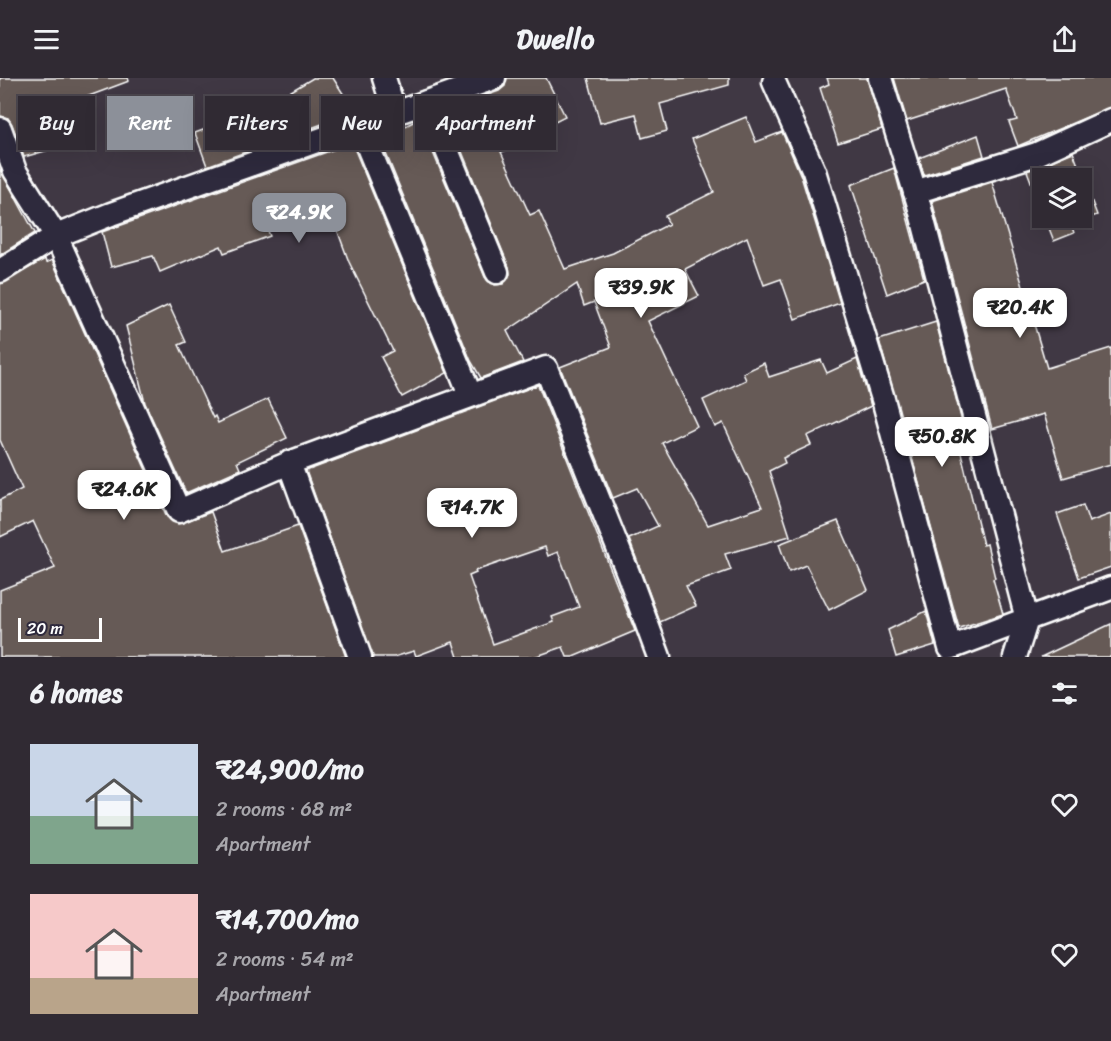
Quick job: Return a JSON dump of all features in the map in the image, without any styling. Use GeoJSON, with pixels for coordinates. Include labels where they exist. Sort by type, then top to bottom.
{"type":"FeatureCollection","features":[{"type":"Feature","properties":{"kind":"street"},"geometry":{"type":"LineString","coordinates":[[384,78],[390,96]]}},
{"type":"Feature","properties":{"kind":"street"},"geometry":{"type":"LineString","coordinates":[[443,96],[494,78]]}},
{"type":"Feature","properties":{"kind":"street"},"geometry":{"type":"LineString","coordinates":[[879,78],[915,192],[1027,619],[1015,657]]}},
{"type":"Feature","properties":{"kind":"street"},"geometry":{"type":"LineString","coordinates":[[774,82],[814,171],[883,399],[950,648],[1111,588]]}},
{"type":"Feature","properties":{"kind":"street"},"geometry":{"type":"LineString","coordinates":[[915,192],[1037,154],[1111,120]]}},
{"type":"Feature","properties":{"kind":"street"},"geometry":{"type":"LineString","coordinates":[[0,129],[15,171],[56,236],[179,511],[290,463],[470,394],[546,368],[659,657]]}},
{"type":"Feature","properties":{"kind":"street"},"geometry":{"type":"LineString","coordinates":[[0,271],[56,236],[321,139]]}},
{"type":"Feature","properties":{"kind":"street"},"geometry":{"type":"LineString","coordinates":[[369,150],[470,394]]}},
{"type":"Feature","properties":{"kind":"street"},"geometry":{"type":"LineString","coordinates":[[446,150],[497,272]]}},
{"type":"Feature","properties":{"kind":"street"},"geometry":{"type":"LineString","coordinates":[[290,463],[360,657]]}},
{"type":"Feature","properties":{"kind":"building"},"geometry":{"type":"Polygon","coordinates":[[[0,78],[128,78],[129,81],[89,96],[18,96],[18,140],[8,118],[0,116],[0,78]]]}},
{"type":"Feature","properties":{"kind":"building"},"geometry":{"type":"Polygon","coordinates":[[[313,78],[333,78],[345,96],[321,96],[321,124],[309,129],[309,96],[283,96],[313,78]]]}},
{"type":"Feature","properties":{"kind":"building"},"geometry":{"type":"Polygon","coordinates":[[[507,78],[546,78],[555,96],[485,96],[499,91],[505,86],[507,78]]]}},
{"type":"Feature","properties":{"kind":"building"},"geometry":{"type":"Polygon","coordinates":[[[588,78],[729,78],[729,85],[660,104],[667,131],[642,138],[636,114],[600,123],[588,78]]]}},
{"type":"Feature","properties":{"kind":"building"},"geometry":{"type":"Polygon","coordinates":[[[827,78],[867,78],[882,129],[838,143],[820,88],[829,84],[827,78]]]}},
{"type":"Feature","properties":{"kind":"building"},"geometry":{"type":"Polygon","coordinates":[[[894,78],[1111,78],[1111,107],[1018,146],[1009,122],[1017,120],[1006,89],[907,121],[894,78]]]}},
{"type":"Feature","properties":{"kind":"building"},"geometry":{"type":"Polygon","coordinates":[[[556,98],[565,116],[556,121],[556,98]]]}},
{"type":"Feature","properties":{"kind":"building"},"geometry":{"type":"Polygon","coordinates":[[[746,117],[756,142],[782,132],[801,176],[840,303],[795,319],[781,279],[764,285],[747,237],[685,269],[699,296],[648,321],[697,426],[662,443],[708,525],[762,507],[723,423],[715,427],[703,400],[746,380],[743,373],[764,363],[769,377],[821,360],[827,373],[857,359],[871,406],[807,436],[811,445],[783,458],[785,463],[769,471],[790,536],[725,554],[731,570],[686,586],[696,606],[660,622],[629,539],[658,526],[637,488],[613,498],[560,367],[611,347],[594,302],[584,306],[577,284],[507,331],[523,362],[481,378],[471,361],[385,150],[403,150],[403,127],[415,121],[415,150],[432,150],[485,277],[495,285],[503,284],[510,274],[461,150],[507,150],[501,152],[530,215],[539,211],[565,269],[613,253],[669,224],[665,216],[714,192],[692,139],[746,117]]]}},
{"type":"Feature","properties":{"kind":"building"},"geometry":{"type":"Polygon","coordinates":[[[205,129],[205,150],[251,150],[207,166],[195,133],[205,129]]]}},
{"type":"Feature","properties":{"kind":"building"},"geometry":{"type":"Polygon","coordinates":[[[978,135],[984,156],[924,175],[919,158],[978,135]]]}},
{"type":"Feature","properties":{"kind":"building"},"geometry":{"type":"Polygon","coordinates":[[[21,150],[48,150],[24,157],[21,150]]]}},
{"type":"Feature","properties":{"kind":"building"},"geometry":{"type":"Polygon","coordinates":[[[332,150],[355,150],[447,373],[402,397],[381,357],[393,351],[349,262],[328,205],[266,226],[270,236],[224,253],[221,246],[160,272],[153,256],[111,267],[102,232],[332,150]]]}},
{"type":"Feature","properties":{"kind":"building"},"geometry":{"type":"Polygon","coordinates":[[[1073,152],[1079,168],[1034,168],[1073,152]]]}},
{"type":"Feature","properties":{"kind":"building"},"geometry":{"type":"Polygon","coordinates":[[[894,168],[924,279],[887,294],[851,185],[894,168]]]}},
{"type":"Feature","properties":{"kind":"building"},"geometry":{"type":"Polygon","coordinates":[[[0,169],[35,233],[0,255],[0,169]]]}},
{"type":"Feature","properties":{"kind":"building"},"geometry":{"type":"Polygon","coordinates":[[[1032,169],[1032,184],[1027,171],[1032,169]]]}},
{"type":"Feature","properties":{"kind":"building"},"geometry":{"type":"Polygon","coordinates":[[[992,182],[1047,368],[1111,348],[1111,464],[1063,478],[1044,414],[992,429],[932,201],[992,182]]]}},
{"type":"Feature","properties":{"kind":"building"},"geometry":{"type":"Polygon","coordinates":[[[1092,202],[1097,215],[1092,217],[1092,202]]]}},
{"type":"Feature","properties":{"kind":"building"},"geometry":{"type":"Polygon","coordinates":[[[1049,228],[1072,228],[1074,233],[1054,241],[1049,228]]]}},
{"type":"Feature","properties":{"kind":"building"},"geometry":{"type":"Polygon","coordinates":[[[45,259],[46,263],[52,260],[167,517],[178,524],[211,512],[225,551],[298,526],[346,657],[0,657],[0,590],[55,568],[33,521],[0,537],[0,500],[22,489],[0,440],[0,284],[45,259]]]}},
{"type":"Feature","properties":{"kind":"building"},"geometry":{"type":"Polygon","coordinates":[[[169,305],[186,342],[179,345],[213,418],[215,416],[218,423],[268,399],[287,438],[237,462],[240,469],[186,493],[145,403],[126,326],[169,305]]]}},
{"type":"Feature","properties":{"kind":"building"},"geometry":{"type":"Polygon","coordinates":[[[936,322],[966,437],[958,440],[983,545],[987,544],[995,578],[993,579],[1003,614],[959,628],[879,340],[936,322]]]}},
{"type":"Feature","properties":{"kind":"building"},"geometry":{"type":"Polygon","coordinates":[[[538,385],[635,631],[573,657],[567,657],[563,647],[534,657],[458,657],[453,642],[416,656],[414,651],[394,657],[373,657],[306,471],[538,385]],[[545,547],[475,571],[476,573],[469,576],[493,644],[554,622],[552,617],[579,607],[558,552],[548,556],[545,547]]]}},
{"type":"Feature","properties":{"kind":"building"},"geometry":{"type":"Polygon","coordinates":[[[1083,505],[1089,522],[1111,514],[1111,567],[1079,578],[1057,514],[1083,505]]]}},
{"type":"Feature","properties":{"kind":"building"},"geometry":{"type":"Polygon","coordinates":[[[838,521],[868,590],[829,610],[806,565],[789,572],[779,544],[838,521]]]}},
{"type":"Feature","properties":{"kind":"building"},"geometry":{"type":"Polygon","coordinates":[[[926,611],[935,645],[896,657],[888,630],[926,611]]]}},
{"type":"Feature","properties":{"kind":"building"},"geometry":{"type":"Polygon","coordinates":[[[1111,624],[1111,657],[1041,657],[1111,624]]]}}]}
